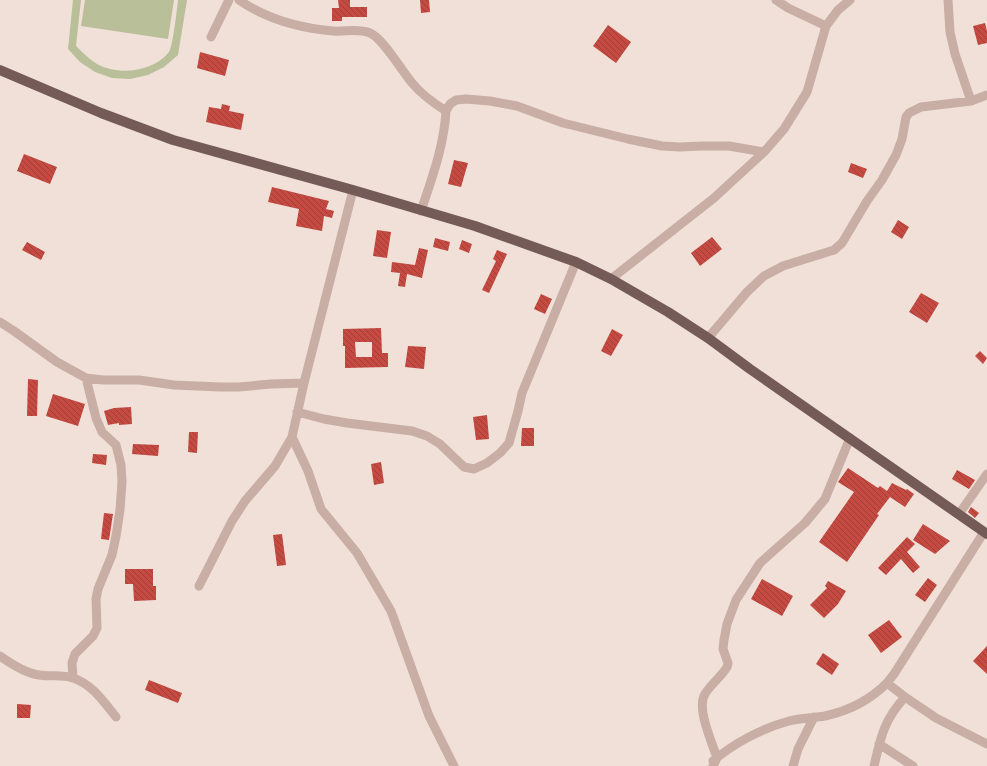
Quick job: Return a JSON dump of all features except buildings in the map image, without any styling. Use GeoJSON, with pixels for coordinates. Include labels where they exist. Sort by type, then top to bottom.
{"type":"FeatureCollection","features":[{"type":"Feature","properties":{"kind":"main road"},"geometry":{"type":"LineString","coordinates":[[0,70],[101,113],[173,140],[353,190],[475,226],[576,262],[611,279],[668,312],[708,338],[750,369],[986,533]]}},
{"type":"Feature","properties":{"kind":"street"},"geometry":{"type":"LineString","coordinates":[[211,37],[229,0]]}},
{"type":"Feature","properties":{"kind":"street"},"geometry":{"type":"LineString","coordinates":[[239,0],[255,11],[307,28],[336,31],[356,30],[371,33],[384,45],[413,84],[437,106],[446,111]]}},
{"type":"Feature","properties":{"kind":"street"},"geometry":{"type":"LineString","coordinates":[[776,0],[788,8],[826,26]]}},
{"type":"Feature","properties":{"kind":"street"},"geometry":{"type":"LineString","coordinates":[[611,279],[714,198],[764,152],[784,129],[807,92],[826,26],[838,10],[850,0]]}},
{"type":"Feature","properties":{"kind":"street"},"geometry":{"type":"LineString","coordinates":[[948,0],[950,32],[955,54],[971,101]]}},
{"type":"Feature","properties":{"kind":"street"},"geometry":{"type":"LineString","coordinates":[[708,338],[747,292],[764,276],[783,266],[834,250],[842,243],[896,155],[902,139],[906,117],[909,113],[921,107],[971,101],[987,95]]}},
{"type":"Feature","properties":{"kind":"street"},"geometry":{"type":"LineString","coordinates":[[421,211],[438,160],[445,126],[446,111],[450,104],[456,100],[466,99],[490,101],[517,106],[563,123],[662,146],[729,146],[764,152]]}},
{"type":"Feature","properties":{"kind":"street"},"geometry":{"type":"LineString","coordinates":[[199,586],[232,521],[246,501],[275,466],[292,437],[304,383],[353,190]]}},
{"type":"Feature","properties":{"kind":"street"},"geometry":{"type":"LineString","coordinates":[[298,412],[324,419],[412,431],[427,436],[440,444],[464,467],[474,469],[487,463],[500,453],[509,442],[513,432],[524,387],[576,262]]}},
{"type":"Feature","properties":{"kind":"street"},"geometry":{"type":"LineString","coordinates":[[0,322],[57,362],[86,378],[103,380],[139,380],[174,385],[220,387],[304,383]]}},
{"type":"Feature","properties":{"kind":"street"},"geometry":{"type":"LineString","coordinates":[[73,678],[72,663],[75,654],[93,636],[97,628],[96,599],[98,589],[112,555],[120,510],[122,482],[121,465],[116,445],[102,432],[96,418],[86,378]]}},
{"type":"Feature","properties":{"kind":"street"},"geometry":{"type":"LineString","coordinates":[[292,437],[308,471],[322,509],[357,553],[392,611],[429,716],[454,766]]}},
{"type":"Feature","properties":{"kind":"street"},"geometry":{"type":"LineString","coordinates":[[715,762],[702,702],[708,691],[728,667],[723,649],[724,640],[727,624],[736,600],[760,563],[805,523],[825,499],[850,438]]}},
{"type":"Feature","properties":{"kind":"street"},"geometry":{"type":"LineString","coordinates":[[959,514],[987,474]]}},
{"type":"Feature","properties":{"kind":"street"},"geometry":{"type":"LineString","coordinates":[[707,766],[715,762],[737,744],[764,731],[789,721],[814,718],[848,709],[867,699],[887,683],[986,533]]}},
{"type":"Feature","properties":{"kind":"street"},"geometry":{"type":"LineString","coordinates":[[0,656],[21,669],[38,675],[62,676],[73,678],[84,683],[99,695],[116,717]]}},
{"type":"Feature","properties":{"kind":"street"},"geometry":{"type":"LineString","coordinates":[[887,683],[936,718],[987,744]]}},
{"type":"Feature","properties":{"kind":"street"},"geometry":{"type":"LineString","coordinates":[[874,766],[885,725],[893,710],[905,697]]}},
{"type":"Feature","properties":{"kind":"street"},"geometry":{"type":"LineString","coordinates":[[793,766],[798,749],[814,718]]}},
{"type":"Feature","properties":{"kind":"street"},"geometry":{"type":"LineString","coordinates":[[879,744],[913,766]]}},
{"type":"Feature","properties":{"kind":"green space"},"geometry":{"type":"Polygon","coordinates":[[[73,0],[81,0],[76,46],[97,64],[106,68],[125,71],[145,68],[162,59],[169,52],[178,0],[187,0],[178,55],[164,67],[148,75],[130,79],[112,78],[95,72],[80,62],[68,49],[73,0]]]}},
{"type":"Feature","properties":{"kind":"green space"},"geometry":{"type":"Polygon","coordinates":[[[85,0],[174,0],[168,39],[81,26],[85,0]]]}}]}
